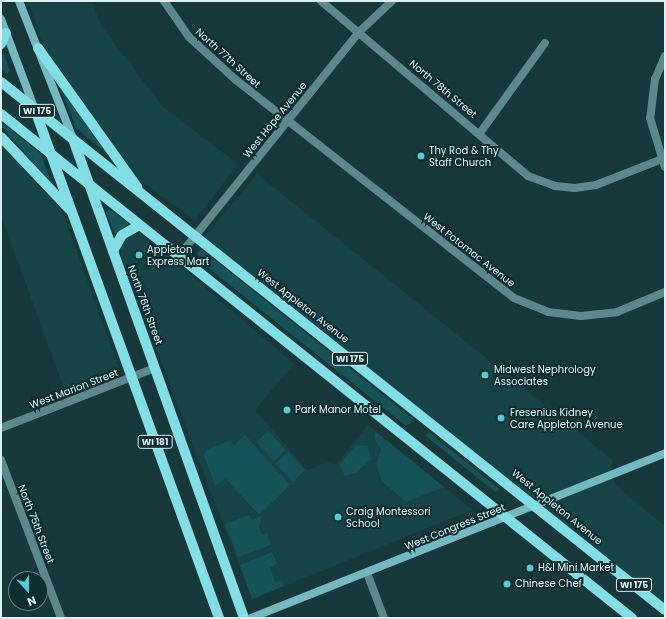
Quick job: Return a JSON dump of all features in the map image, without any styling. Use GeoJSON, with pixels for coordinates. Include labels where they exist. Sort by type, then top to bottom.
{"type":"FeatureCollection","features":[{"type":"Feature","properties":{"kind":"main road"},"geometry":{"type":"LineString","coordinates":[[1,44],[6,33]]}},
{"type":"Feature","properties":{"kind":"main road"},"geometry":{"type":"LineString","coordinates":[[38,48],[143,195]]}},
{"type":"Feature","properties":{"kind":"main road","name":"West Appleton Avenue"},"geometry":{"type":"LineString","coordinates":[[1,82],[537,506],[665,610]]}},
{"type":"Feature","properties":{"kind":"main road","name":"WI 181"},"geometry":{"type":"LineString","coordinates":[[36,110],[71,211],[219,618]]}},
{"type":"Feature","properties":{"kind":"main road","name":"WI 175"},"geometry":{"type":"LineString","coordinates":[[1,114],[88,182],[138,225],[509,516],[632,618]]}},
{"type":"Feature","properties":{"kind":"main road"},"geometry":{"type":"LineString","coordinates":[[1,137],[71,211]]}},
{"type":"Feature","properties":{"kind":"main road","name":"North 76th Street"},"geometry":{"type":"LineString","coordinates":[[73,139],[244,618]]}},
{"type":"Feature","properties":{"kind":"main road"},"geometry":{"type":"LineString","coordinates":[[113,251],[122,235],[138,225]]}},
{"type":"Feature","properties":{"kind":"street","name":"North 76th Street"},"geometry":{"type":"LineString","coordinates":[[19,1],[73,139]]}},
{"type":"Feature","properties":{"kind":"street","name":"North 77th Street"},"geometry":{"type":"LineString","coordinates":[[164,1],[190,37],[287,122]]}},
{"type":"Feature","properties":{"kind":"street","name":"North 78th Street"},"geometry":{"type":"LineString","coordinates":[[321,1],[480,133],[528,176],[555,186],[596,185],[664,162]]}},
{"type":"Feature","properties":{"kind":"street","name":"West Hope Avenue"},"geometry":{"type":"LineString","coordinates":[[179,256],[359,32],[392,1]]}},
{"type":"Feature","properties":{"kind":"street","name":"WI 181"},"geometry":{"type":"LineString","coordinates":[[1,19],[36,110]]}},
{"type":"Feature","properties":{"kind":"street"},"geometry":{"type":"LineString","coordinates":[[480,133],[546,43]]}},
{"type":"Feature","properties":{"kind":"street"},"geometry":{"type":"LineString","coordinates":[[664,162],[650,118],[650,97],[665,56]]}},
{"type":"Feature","properties":{"kind":"street","name":"West Potomac Avenue"},"geometry":{"type":"LineString","coordinates":[[287,122],[514,298],[548,312],[582,316],[617,312],[665,292]]}},
{"type":"Feature","properties":{"kind":"street","name":"West Marion Street"},"geometry":{"type":"LineString","coordinates":[[1,428],[155,368]]}},
{"type":"Feature","properties":{"kind":"street","name":"West Congress Street"},"geometry":{"type":"LineString","coordinates":[[251,618],[537,506],[665,453]]}},
{"type":"Feature","properties":{"kind":"street","name":"North 75th Street"},"geometry":{"type":"LineString","coordinates":[[1,460],[61,618]]}},
{"type":"Feature","properties":{"kind":"street"},"geometry":{"type":"LineString","coordinates":[[367,573],[384,618]]}},
{"type":"Feature","properties":{"kind":"shaded area"},"geometry":{"type":"Polygon","coordinates":[[[28,1],[92,1],[100,24],[162,106],[238,164],[195,220],[140,181],[45,48],[28,1]]]}},
{"type":"Feature","properties":{"kind":"shaded area"},"geometry":{"type":"Polygon","coordinates":[[[3,51],[10,71],[7,74],[1,69],[3,51]]]}},
{"type":"Feature","properties":{"kind":"shaded area"},"geometry":{"type":"Polygon","coordinates":[[[59,84],[113,158],[76,128],[59,84]]]}},
{"type":"Feature","properties":{"kind":"shaded area"},"geometry":{"type":"Polygon","coordinates":[[[1,122],[40,153],[52,184],[1,126],[1,122]]]}},
{"type":"Feature","properties":{"kind":"shaded area"},"geometry":{"type":"Polygon","coordinates":[[[1,145],[62,211],[120,371],[66,394],[1,215],[1,145]]]}},
{"type":"Feature","properties":{"kind":"shaded area"},"geometry":{"type":"Polygon","coordinates":[[[257,174],[613,460],[610,475],[620,489],[665,526],[665,610],[204,238],[257,174]]]}},
{"type":"Feature","properties":{"kind":"shaded area"},"geometry":{"type":"Polygon","coordinates":[[[110,209],[129,224],[115,234],[106,212],[110,209]]]}},
{"type":"Feature","properties":{"kind":"shaded area"},"geometry":{"type":"Polygon","coordinates":[[[133,234],[144,235],[294,364],[255,410],[307,470],[330,461],[336,465],[368,425],[472,510],[252,599],[121,257],[121,242],[133,234]]]}},
{"type":"Feature","properties":{"kind":"shaded area"},"geometry":{"type":"Polygon","coordinates":[[[201,249],[414,421],[406,426],[205,265],[197,253],[201,249]]]}},
{"type":"Feature","properties":{"kind":"shaded area"},"geometry":{"type":"Polygon","coordinates":[[[268,431],[286,450],[274,461],[256,442],[268,431]]]}},
{"type":"Feature","properties":{"kind":"shaded area"},"geometry":{"type":"Polygon","coordinates":[[[375,431],[444,487],[406,502],[382,481],[376,464],[381,450],[374,438],[375,431]]]}},
{"type":"Feature","properties":{"kind":"shaded area"},"geometry":{"type":"Polygon","coordinates":[[[429,432],[499,489],[496,493],[426,436],[429,432]]]}},
{"type":"Feature","properties":{"kind":"shaded area"},"geometry":{"type":"Polygon","coordinates":[[[245,435],[290,485],[259,515],[226,479],[215,485],[204,456],[206,450],[231,440],[233,446],[245,435]]]}},
{"type":"Feature","properties":{"kind":"shaded area"},"geometry":{"type":"Polygon","coordinates":[[[356,445],[368,446],[371,459],[356,473],[345,476],[339,465],[356,445]]]}},
{"type":"Feature","properties":{"kind":"shaded area"},"geometry":{"type":"Polygon","coordinates":[[[288,452],[305,470],[293,482],[276,464],[288,452]]]}},
{"type":"Feature","properties":{"kind":"shaded area"},"geometry":{"type":"Polygon","coordinates":[[[249,515],[252,520],[262,516],[259,527],[262,535],[267,533],[271,545],[238,557],[225,524],[249,515]]]}},
{"type":"Feature","properties":{"kind":"shaded area"},"geometry":{"type":"Polygon","coordinates":[[[272,552],[277,564],[270,567],[275,582],[282,580],[284,586],[252,599],[240,565],[272,552]]]}},
{"type":"Feature","properties":{"kind":"place","name":"Thy Rod & Thy Staff Church"},"geometry":{"type":"Point","coordinates":[421,156]}},
{"type":"Feature","properties":{"kind":"place","name":"Appleton Express Mart"},"geometry":{"type":"Point","coordinates":[139,255]}},
{"type":"Feature","properties":{"kind":"place","name":"Midwest Nephrology Associates"},"geometry":{"type":"Point","coordinates":[485,375]}},
{"type":"Feature","properties":{"kind":"place","name":"Park Manor Motel"},"geometry":{"type":"Point","coordinates":[287,410]}},
{"type":"Feature","properties":{"kind":"place","name":"Fresenius Kidney Care Appleton Avenue"},"geometry":{"type":"Point","coordinates":[501,418]}},
{"type":"Feature","properties":{"kind":"place","name":"Craig Montessori School"},"geometry":{"type":"Point","coordinates":[338,517]}},
{"type":"Feature","properties":{"kind":"place","name":"H&I Mini Market"},"geometry":{"type":"Point","coordinates":[530,568]}},
{"type":"Feature","properties":{"kind":"place","name":"Chinese Chef"},"geometry":{"type":"Point","coordinates":[507,584]}}]}
